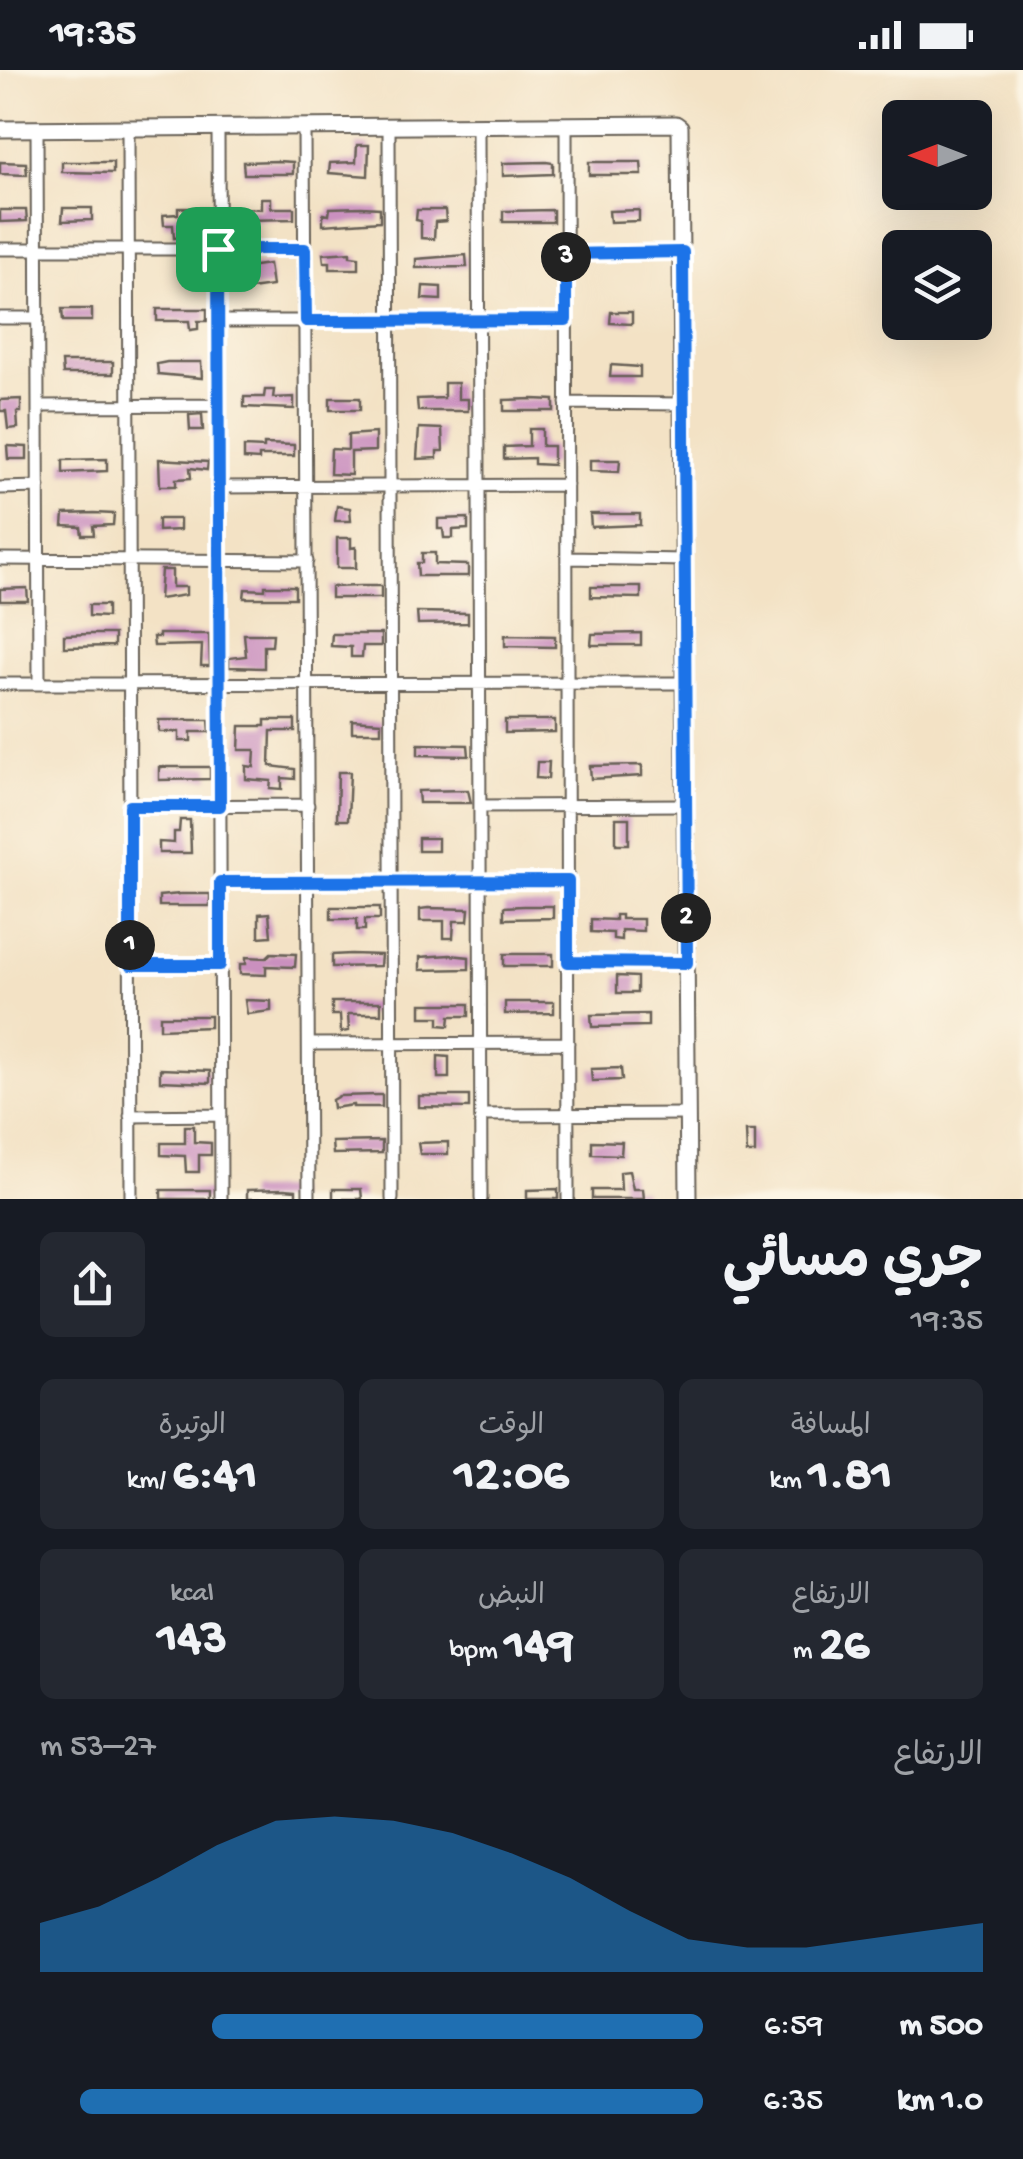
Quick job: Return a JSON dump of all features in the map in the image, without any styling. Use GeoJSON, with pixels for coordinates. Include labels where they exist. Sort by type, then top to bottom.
{"type":"FeatureCollection","features":[{"type":"Feature","properties":{"kind":"street"},"geometry":{"type":"LineString","coordinates":[[0,129],[676,124],[680,127],[688,1199]]}},
{"type":"Feature","properties":{"kind":"street"},"geometry":{"type":"LineString","coordinates":[[566,125],[568,1199]]}},
{"type":"Feature","properties":{"kind":"street"},"geometry":{"type":"LineString","coordinates":[[478,126],[481,1199]]}},
{"type":"Feature","properties":{"kind":"street"},"geometry":{"type":"LineString","coordinates":[[389,127],[392,1199]]}},
{"type":"Feature","properties":{"kind":"street"},"geometry":{"type":"LineString","coordinates":[[304,128],[309,1199]]}},
{"type":"Feature","properties":{"kind":"street"},"geometry":{"type":"LineString","coordinates":[[218,129],[221,1199]]}},
{"type":"Feature","properties":{"kind":"street"},"geometry":{"type":"LineString","coordinates":[[37,130],[40,684]]}},
{"type":"Feature","properties":{"kind":"street"},"geometry":{"type":"LineString","coordinates":[[128,130],[131,1199]]}},
{"type":"Feature","properties":{"kind":"street"},"geometry":{"type":"LineString","coordinates":[[0,249],[305,249]]}},
{"type":"Feature","properties":{"kind":"street"},"geometry":{"type":"LineString","coordinates":[[566,254],[683,252]]}},
{"type":"Feature","properties":{"kind":"street"},"geometry":{"type":"LineString","coordinates":[[0,318],[38,318]]}},
{"type":"Feature","properties":{"kind":"street"},"geometry":{"type":"LineString","coordinates":[[219,322],[566,320]]}},
{"type":"Feature","properties":{"kind":"street"},"geometry":{"type":"LineString","coordinates":[[566,403],[684,404]]}},
{"type":"Feature","properties":{"kind":"street"},"geometry":{"type":"LineString","coordinates":[[38,406],[219,405]]}},
{"type":"Feature","properties":{"kind":"street"},"geometry":{"type":"LineString","coordinates":[[219,486],[567,485]]}},
{"type":"Feature","properties":{"kind":"street"},"geometry":{"type":"LineString","coordinates":[[0,488],[38,488]]}},
{"type":"Feature","properties":{"kind":"street"},"geometry":{"type":"LineString","coordinates":[[567,558],[685,560]]}},
{"type":"Feature","properties":{"kind":"street"},"geometry":{"type":"LineString","coordinates":[[0,559],[307,561]]}},
{"type":"Feature","properties":{"kind":"street"},"geometry":{"type":"LineString","coordinates":[[0,684],[686,684]]}},
{"type":"Feature","properties":{"kind":"street"},"geometry":{"type":"LineString","coordinates":[[130,806],[308,805]]}},
{"type":"Feature","properties":{"kind":"street"},"geometry":{"type":"LineString","coordinates":[[480,806],[685,805]]}},
{"type":"Feature","properties":{"kind":"street"},"geometry":{"type":"LineString","coordinates":[[220,882],[568,881]]}},
{"type":"Feature","properties":{"kind":"street"},"geometry":{"type":"LineString","coordinates":[[568,962],[687,963]]}},
{"type":"Feature","properties":{"kind":"street"},"geometry":{"type":"LineString","coordinates":[[130,965],[220,965]]}},
{"type":"Feature","properties":{"kind":"street"},"geometry":{"type":"LineString","coordinates":[[308,1044],[568,1043]]}},
{"type":"Feature","properties":{"kind":"street"},"geometry":{"type":"LineString","coordinates":[[481,1115],[687,1114]]}},
{"type":"Feature","properties":{"kind":"street"},"geometry":{"type":"LineString","coordinates":[[130,1116],[221,1115]]}},
{"type":"Feature","properties":{"kind":"building"},"geometry":{"type":"Polygon","coordinates":[[[357,145],[369,145],[368,176],[329,173],[330,163],[356,162],[357,145]]]}},
{"type":"Feature","properties":{"kind":"building"},"geometry":{"type":"Polygon","coordinates":[[[0,162],[26,163],[27,175],[0,174],[0,162]]]}},
{"type":"Feature","properties":{"kind":"building"},"geometry":{"type":"Polygon","coordinates":[[[62,162],[113,162],[113,173],[62,172],[62,162]]]}},
{"type":"Feature","properties":{"kind":"building"},"geometry":{"type":"Polygon","coordinates":[[[243,162],[293,162],[293,174],[244,174],[243,162]]]}},
{"type":"Feature","properties":{"kind":"building"},"geometry":{"type":"Polygon","coordinates":[[[589,162],[641,162],[642,175],[589,175],[589,162]]]}},
{"type":"Feature","properties":{"kind":"building"},"geometry":{"type":"Polygon","coordinates":[[[503,163],[553,163],[553,174],[503,176],[503,163]]]}},
{"type":"Feature","properties":{"kind":"building"},"geometry":{"type":"Polygon","coordinates":[[[261,198],[271,198],[271,208],[294,208],[294,219],[243,220],[244,208],[261,209],[261,198]]]}},
{"type":"Feature","properties":{"kind":"building"},"geometry":{"type":"Polygon","coordinates":[[[63,208],[92,208],[92,220],[62,221],[63,208]]]}},
{"type":"Feature","properties":{"kind":"building"},"geometry":{"type":"Polygon","coordinates":[[[178,208],[207,208],[208,220],[182,220],[183,237],[174,238],[173,225],[164,225],[163,215],[178,214],[178,208]]]}},
{"type":"Feature","properties":{"kind":"building"},"geometry":{"type":"Polygon","coordinates":[[[330,208],[380,208],[380,221],[323,225],[323,214],[329,215],[330,208]]]}},
{"type":"Feature","properties":{"kind":"building"},"geometry":{"type":"Polygon","coordinates":[[[0,210],[26,210],[27,221],[0,222],[0,210]]]}},
{"type":"Feature","properties":{"kind":"building"},"geometry":{"type":"Polygon","coordinates":[[[417,210],[445,210],[446,221],[435,222],[434,239],[421,238],[417,210]]]}},
{"type":"Feature","properties":{"kind":"building"},"geometry":{"type":"Polygon","coordinates":[[[553,210],[553,222],[503,222],[503,211],[553,210]]]}},
{"type":"Feature","properties":{"kind":"building"},"geometry":{"type":"Polygon","coordinates":[[[639,210],[639,221],[610,222],[609,211],[639,210]]]}},
{"type":"Feature","properties":{"kind":"building"},"geometry":{"type":"Polygon","coordinates":[[[350,252],[350,256],[359,257],[359,269],[330,269],[330,262],[324,262],[323,254],[350,252]]]}},
{"type":"Feature","properties":{"kind":"building"},"geometry":{"type":"Polygon","coordinates":[[[466,255],[467,267],[416,268],[416,259],[466,255]]]}},
{"type":"Feature","properties":{"kind":"building"},"geometry":{"type":"Polygon","coordinates":[[[269,264],[272,286],[250,289],[247,267],[269,264]]]}},
{"type":"Feature","properties":{"kind":"building"},"geometry":{"type":"Polygon","coordinates":[[[423,286],[441,287],[441,300],[422,299],[423,286]]]}},
{"type":"Feature","properties":{"kind":"building"},"geometry":{"type":"Polygon","coordinates":[[[62,309],[92,309],[92,321],[63,321],[62,309]]]}},
{"type":"Feature","properties":{"kind":"building"},"geometry":{"type":"Polygon","coordinates":[[[157,309],[207,309],[207,321],[198,321],[198,329],[190,330],[189,321],[157,321],[157,309]]]}},
{"type":"Feature","properties":{"kind":"building"},"geometry":{"type":"Polygon","coordinates":[[[611,312],[632,312],[632,324],[610,323],[611,312]]]}},
{"type":"Feature","properties":{"kind":"building"},"geometry":{"type":"Polygon","coordinates":[[[62,362],[113,362],[113,374],[63,374],[62,362]]]}},
{"type":"Feature","properties":{"kind":"building"},"geometry":{"type":"Polygon","coordinates":[[[201,362],[202,378],[158,374],[157,364],[201,362]]]}},
{"type":"Feature","properties":{"kind":"building"},"geometry":{"type":"Polygon","coordinates":[[[611,365],[640,367],[640,377],[610,377],[611,365]]]}},
{"type":"Feature","properties":{"kind":"building"},"geometry":{"type":"Polygon","coordinates":[[[444,383],[458,383],[458,399],[468,399],[468,411],[418,411],[417,399],[444,398],[444,383]]]}},
{"type":"Feature","properties":{"kind":"building"},"geometry":{"type":"Polygon","coordinates":[[[265,390],[274,390],[273,398],[294,397],[294,409],[244,407],[244,397],[264,397],[265,390]]]}},
{"type":"Feature","properties":{"kind":"building"},"geometry":{"type":"Polygon","coordinates":[[[330,398],[360,398],[360,410],[330,410],[330,398]]]}},
{"type":"Feature","properties":{"kind":"building"},"geometry":{"type":"Polygon","coordinates":[[[21,399],[18,428],[8,429],[0,400],[21,399]]]}},
{"type":"Feature","properties":{"kind":"building"},"geometry":{"type":"Polygon","coordinates":[[[504,400],[554,400],[554,411],[504,411],[504,400]]]}},
{"type":"Feature","properties":{"kind":"building"},"geometry":{"type":"Polygon","coordinates":[[[202,414],[203,430],[190,430],[189,415],[202,414]]]}},
{"type":"Feature","properties":{"kind":"building"},"geometry":{"type":"Polygon","coordinates":[[[419,428],[442,429],[443,451],[437,451],[437,458],[417,459],[419,428]]]}},
{"type":"Feature","properties":{"kind":"building"},"geometry":{"type":"Polygon","coordinates":[[[529,429],[542,429],[542,446],[553,446],[553,465],[534,464],[534,458],[504,459],[504,447],[529,446],[529,429]]]}},
{"type":"Feature","properties":{"kind":"building"},"geometry":{"type":"Polygon","coordinates":[[[375,433],[375,451],[351,452],[351,475],[330,474],[331,449],[348,450],[348,435],[375,433]]]}},
{"type":"Feature","properties":{"kind":"building"},"geometry":{"type":"Polygon","coordinates":[[[264,444],[294,445],[294,456],[244,459],[244,447],[264,448],[264,444]]]}},
{"type":"Feature","properties":{"kind":"building"},"geometry":{"type":"Polygon","coordinates":[[[7,446],[27,447],[27,459],[8,459],[7,446]]]}},
{"type":"Feature","properties":{"kind":"building"},"geometry":{"type":"Polygon","coordinates":[[[107,459],[107,471],[63,473],[63,460],[107,459]]]}},
{"type":"Feature","properties":{"kind":"building"},"geometry":{"type":"Polygon","coordinates":[[[159,459],[208,462],[207,470],[190,468],[191,478],[176,479],[176,486],[160,486],[159,459]]]}},
{"type":"Feature","properties":{"kind":"building"},"geometry":{"type":"Polygon","coordinates":[[[590,460],[620,460],[619,472],[590,471],[590,460]]]}},
{"type":"Feature","properties":{"kind":"building"},"geometry":{"type":"Polygon","coordinates":[[[337,506],[350,508],[351,521],[335,521],[337,506]]]}},
{"type":"Feature","properties":{"kind":"building"},"geometry":{"type":"Polygon","coordinates":[[[64,514],[114,514],[113,525],[93,526],[94,535],[82,535],[81,527],[63,526],[64,514]]]}},
{"type":"Feature","properties":{"kind":"building"},"geometry":{"type":"Polygon","coordinates":[[[590,514],[640,514],[640,525],[591,527],[590,514]]]}},
{"type":"Feature","properties":{"kind":"building"},"geometry":{"type":"Polygon","coordinates":[[[468,518],[468,529],[453,530],[453,538],[444,538],[443,529],[438,529],[438,519],[468,518]]]}},
{"type":"Feature","properties":{"kind":"building"},"geometry":{"type":"Polygon","coordinates":[[[158,519],[180,519],[180,530],[158,531],[158,519]]]}},
{"type":"Feature","properties":{"kind":"building"},"geometry":{"type":"Polygon","coordinates":[[[337,538],[351,538],[351,548],[356,547],[356,568],[337,568],[337,538]]]}},
{"type":"Feature","properties":{"kind":"building"},"geometry":{"type":"Polygon","coordinates":[[[422,553],[435,553],[435,564],[468,565],[468,576],[418,576],[417,563],[422,563],[422,553]]]}},
{"type":"Feature","properties":{"kind":"building"},"geometry":{"type":"Polygon","coordinates":[[[161,570],[172,570],[172,587],[186,587],[186,595],[159,599],[161,570]]]}},
{"type":"Feature","properties":{"kind":"building"},"geometry":{"type":"Polygon","coordinates":[[[265,586],[295,586],[295,598],[244,598],[245,589],[265,590],[265,586]]]}},
{"type":"Feature","properties":{"kind":"building"},"geometry":{"type":"Polygon","coordinates":[[[381,586],[381,598],[331,598],[331,587],[381,586]]]}},
{"type":"Feature","properties":{"kind":"building"},"geometry":{"type":"Polygon","coordinates":[[[591,587],[641,587],[641,598],[591,597],[591,587]]]}},
{"type":"Feature","properties":{"kind":"building"},"geometry":{"type":"Polygon","coordinates":[[[27,588],[28,601],[0,601],[0,589],[27,588]]]}},
{"type":"Feature","properties":{"kind":"building"},"geometry":{"type":"Polygon","coordinates":[[[89,605],[107,605],[107,617],[89,616],[89,605]]]}},
{"type":"Feature","properties":{"kind":"building"},"geometry":{"type":"Polygon","coordinates":[[[417,612],[468,613],[468,623],[418,624],[417,612]]]}},
{"type":"Feature","properties":{"kind":"building"},"geometry":{"type":"Polygon","coordinates":[[[641,633],[641,645],[591,645],[592,634],[641,633]]]}},
{"type":"Feature","properties":{"kind":"building"},"geometry":{"type":"Polygon","coordinates":[[[114,634],[114,646],[64,647],[64,635],[114,634]]]}},
{"type":"Feature","properties":{"kind":"building"},"geometry":{"type":"Polygon","coordinates":[[[209,634],[210,666],[201,666],[202,645],[154,646],[153,637],[209,634]]]}},
{"type":"Feature","properties":{"kind":"building"},"geometry":{"type":"Polygon","coordinates":[[[244,634],[273,634],[272,646],[264,646],[264,668],[229,667],[229,658],[246,656],[244,634]]]}},
{"type":"Feature","properties":{"kind":"building"},"geometry":{"type":"Polygon","coordinates":[[[332,634],[381,634],[381,646],[363,646],[362,657],[351,657],[351,647],[331,646],[332,634]]]}},
{"type":"Feature","properties":{"kind":"building"},"geometry":{"type":"Polygon","coordinates":[[[505,635],[555,636],[555,647],[505,646],[505,635]]]}},
{"type":"Feature","properties":{"kind":"building"},"geometry":{"type":"Polygon","coordinates":[[[159,720],[209,720],[210,732],[191,732],[191,741],[179,741],[179,732],[159,732],[159,720]]]}},
{"type":"Feature","properties":{"kind":"building"},"geometry":{"type":"Polygon","coordinates":[[[265,720],[295,720],[295,731],[271,731],[270,766],[295,769],[295,779],[282,778],[282,789],[270,788],[271,781],[246,779],[246,766],[254,767],[255,750],[239,750],[240,726],[265,726],[265,720]]]}},
{"type":"Feature","properties":{"kind":"building"},"geometry":{"type":"Polygon","coordinates":[[[352,720],[381,722],[381,732],[352,732],[352,720]]]}},
{"type":"Feature","properties":{"kind":"building"},"geometry":{"type":"Polygon","coordinates":[[[505,720],[555,720],[555,732],[505,733],[505,720]]]}},
{"type":"Feature","properties":{"kind":"building"},"geometry":{"type":"Polygon","coordinates":[[[418,744],[468,745],[469,756],[418,755],[418,744]]]}},
{"type":"Feature","properties":{"kind":"building"},"geometry":{"type":"Polygon","coordinates":[[[537,762],[549,762],[548,779],[536,778],[537,762]]]}},
{"type":"Feature","properties":{"kind":"building"},"geometry":{"type":"Polygon","coordinates":[[[642,765],[642,776],[591,779],[590,766],[642,765]]]}},
{"type":"Feature","properties":{"kind":"building"},"geometry":{"type":"Polygon","coordinates":[[[159,767],[210,767],[210,779],[159,780],[159,767]]]}},
{"type":"Feature","properties":{"kind":"building"},"geometry":{"type":"Polygon","coordinates":[[[338,772],[350,772],[348,820],[337,820],[338,772]]]}},
{"type":"Feature","properties":{"kind":"building"},"geometry":{"type":"Polygon","coordinates":[[[468,790],[471,803],[419,803],[418,791],[468,790]]]}},
{"type":"Feature","properties":{"kind":"building"},"geometry":{"type":"Polygon","coordinates":[[[616,818],[629,818],[629,844],[616,844],[616,818]]]}},
{"type":"Feature","properties":{"kind":"building"},"geometry":{"type":"Polygon","coordinates":[[[180,820],[190,820],[191,853],[159,853],[159,842],[174,843],[180,820]]]}},
{"type":"Feature","properties":{"kind":"building"},"geometry":{"type":"Polygon","coordinates":[[[418,838],[438,838],[438,851],[418,851],[418,838]]]}},
{"type":"Feature","properties":{"kind":"building"},"geometry":{"type":"Polygon","coordinates":[[[210,894],[210,906],[159,906],[159,896],[210,894]]]}},
{"type":"Feature","properties":{"kind":"building"},"geometry":{"type":"Polygon","coordinates":[[[553,906],[553,918],[504,919],[504,907],[553,906]]]}},
{"type":"Feature","properties":{"kind":"building"},"geometry":{"type":"Polygon","coordinates":[[[331,907],[380,907],[380,919],[365,919],[365,930],[357,930],[357,919],[331,919],[331,907]]]}},
{"type":"Feature","properties":{"kind":"building"},"geometry":{"type":"Polygon","coordinates":[[[420,909],[469,909],[468,921],[454,921],[453,938],[444,938],[444,921],[420,921],[420,909]]]}},
{"type":"Feature","properties":{"kind":"building"},"geometry":{"type":"Polygon","coordinates":[[[269,913],[271,936],[259,937],[259,914],[269,913]]]}},
{"type":"Feature","properties":{"kind":"building"},"geometry":{"type":"Polygon","coordinates":[[[615,915],[621,915],[621,919],[643,919],[643,931],[621,930],[621,940],[613,939],[613,933],[591,932],[591,919],[615,920],[615,915]]]}},
{"type":"Feature","properties":{"kind":"building"},"geometry":{"type":"Polygon","coordinates":[[[271,953],[296,954],[295,967],[266,966],[266,975],[240,974],[240,964],[246,964],[246,957],[266,958],[271,953]]]}},
{"type":"Feature","properties":{"kind":"building"},"geometry":{"type":"Polygon","coordinates":[[[504,954],[553,954],[553,966],[504,966],[504,954]]]}},
{"type":"Feature","properties":{"kind":"building"},"geometry":{"type":"Polygon","coordinates":[[[332,955],[381,955],[380,966],[332,967],[332,955]]]}},
{"type":"Feature","properties":{"kind":"building"},"geometry":{"type":"Polygon","coordinates":[[[420,957],[469,957],[469,969],[420,970],[420,957]]]}},
{"type":"Feature","properties":{"kind":"building"},"geometry":{"type":"Polygon","coordinates":[[[617,976],[637,977],[637,993],[617,993],[617,976]]]}},
{"type":"Feature","properties":{"kind":"building"},"geometry":{"type":"Polygon","coordinates":[[[245,1000],[271,1001],[271,1011],[247,1014],[245,1000]]]}},
{"type":"Feature","properties":{"kind":"building"},"geometry":{"type":"Polygon","coordinates":[[[332,1002],[381,1002],[381,1014],[348,1014],[349,1031],[341,1032],[340,1015],[332,1015],[332,1002]]]}},
{"type":"Feature","properties":{"kind":"building"},"geometry":{"type":"Polygon","coordinates":[[[505,1002],[554,1002],[554,1013],[505,1014],[505,1002]]]}},
{"type":"Feature","properties":{"kind":"building"},"geometry":{"type":"Polygon","coordinates":[[[421,1004],[469,1004],[469,1016],[450,1016],[449,1026],[439,1025],[439,1017],[421,1017],[421,1004]]]}},
{"type":"Feature","properties":{"kind":"building"},"geometry":{"type":"Polygon","coordinates":[[[648,1014],[648,1026],[592,1027],[591,1015],[648,1014]]]}},
{"type":"Feature","properties":{"kind":"building"},"geometry":{"type":"Polygon","coordinates":[[[160,1016],[210,1016],[210,1027],[160,1029],[160,1016]]]}},
{"type":"Feature","properties":{"kind":"building"},"geometry":{"type":"Polygon","coordinates":[[[438,1056],[449,1057],[449,1078],[438,1078],[438,1056]]]}},
{"type":"Feature","properties":{"kind":"building"},"geometry":{"type":"Polygon","coordinates":[[[621,1068],[622,1080],[592,1081],[591,1069],[621,1068]]]}},
{"type":"Feature","properties":{"kind":"building"},"geometry":{"type":"Polygon","coordinates":[[[160,1069],[210,1071],[210,1083],[160,1081],[160,1069]]]}},
{"type":"Feature","properties":{"kind":"building"},"geometry":{"type":"Polygon","coordinates":[[[382,1095],[382,1107],[333,1108],[332,1100],[339,1096],[382,1095]]]}},
{"type":"Feature","properties":{"kind":"building"},"geometry":{"type":"Polygon","coordinates":[[[419,1096],[469,1096],[469,1108],[419,1107],[419,1096]]]}},
{"type":"Feature","properties":{"kind":"building"},"geometry":{"type":"Polygon","coordinates":[[[185,1126],[194,1126],[194,1142],[211,1143],[211,1155],[199,1155],[199,1172],[186,1172],[185,1156],[161,1155],[161,1143],[185,1143],[185,1126]]]}},
{"type":"Feature","properties":{"kind":"building"},"geometry":{"type":"Polygon","coordinates":[[[746,1131],[755,1131],[755,1153],[747,1153],[746,1131]]]}},
{"type":"Feature","properties":{"kind":"building"},"geometry":{"type":"Polygon","coordinates":[[[382,1141],[382,1153],[333,1154],[332,1142],[382,1141]]]}},
{"type":"Feature","properties":{"kind":"building"},"geometry":{"type":"Polygon","coordinates":[[[592,1141],[622,1142],[621,1155],[592,1154],[592,1141]]]}},
{"type":"Feature","properties":{"kind":"building"},"geometry":{"type":"Polygon","coordinates":[[[448,1142],[448,1154],[420,1154],[418,1143],[448,1142]]]}},
{"type":"Feature","properties":{"kind":"building"},"geometry":{"type":"Polygon","coordinates":[[[629,1171],[633,1189],[643,1189],[644,1199],[592,1199],[592,1190],[621,1190],[620,1172],[629,1171]]]}},
{"type":"Feature","properties":{"kind":"building"},"geometry":{"type":"Polygon","coordinates":[[[333,1189],[361,1189],[362,1199],[333,1199],[333,1189]]]}},
{"type":"Feature","properties":{"kind":"building"},"geometry":{"type":"Polygon","coordinates":[[[558,1189],[558,1199],[527,1199],[527,1190],[558,1189]]]}},
{"type":"Feature","properties":{"kind":"building"},"geometry":{"type":"Polygon","coordinates":[[[161,1190],[210,1190],[210,1199],[161,1199],[161,1190]]]}},
{"type":"Feature","properties":{"kind":"building"},"geometry":{"type":"Polygon","coordinates":[[[247,1190],[296,1190],[296,1199],[247,1199],[247,1190]]]}},
{"type":"Feature","properties":{"kind":"route"},"geometry":{"type":"LineString","coordinates":[[218,249],[305,249],[306,321],[566,320],[566,254],[683,252],[687,963],[568,962],[568,881],[480,880],[220,882],[220,965],[130,965],[130,806],[220,806],[218,249]]}}]}
